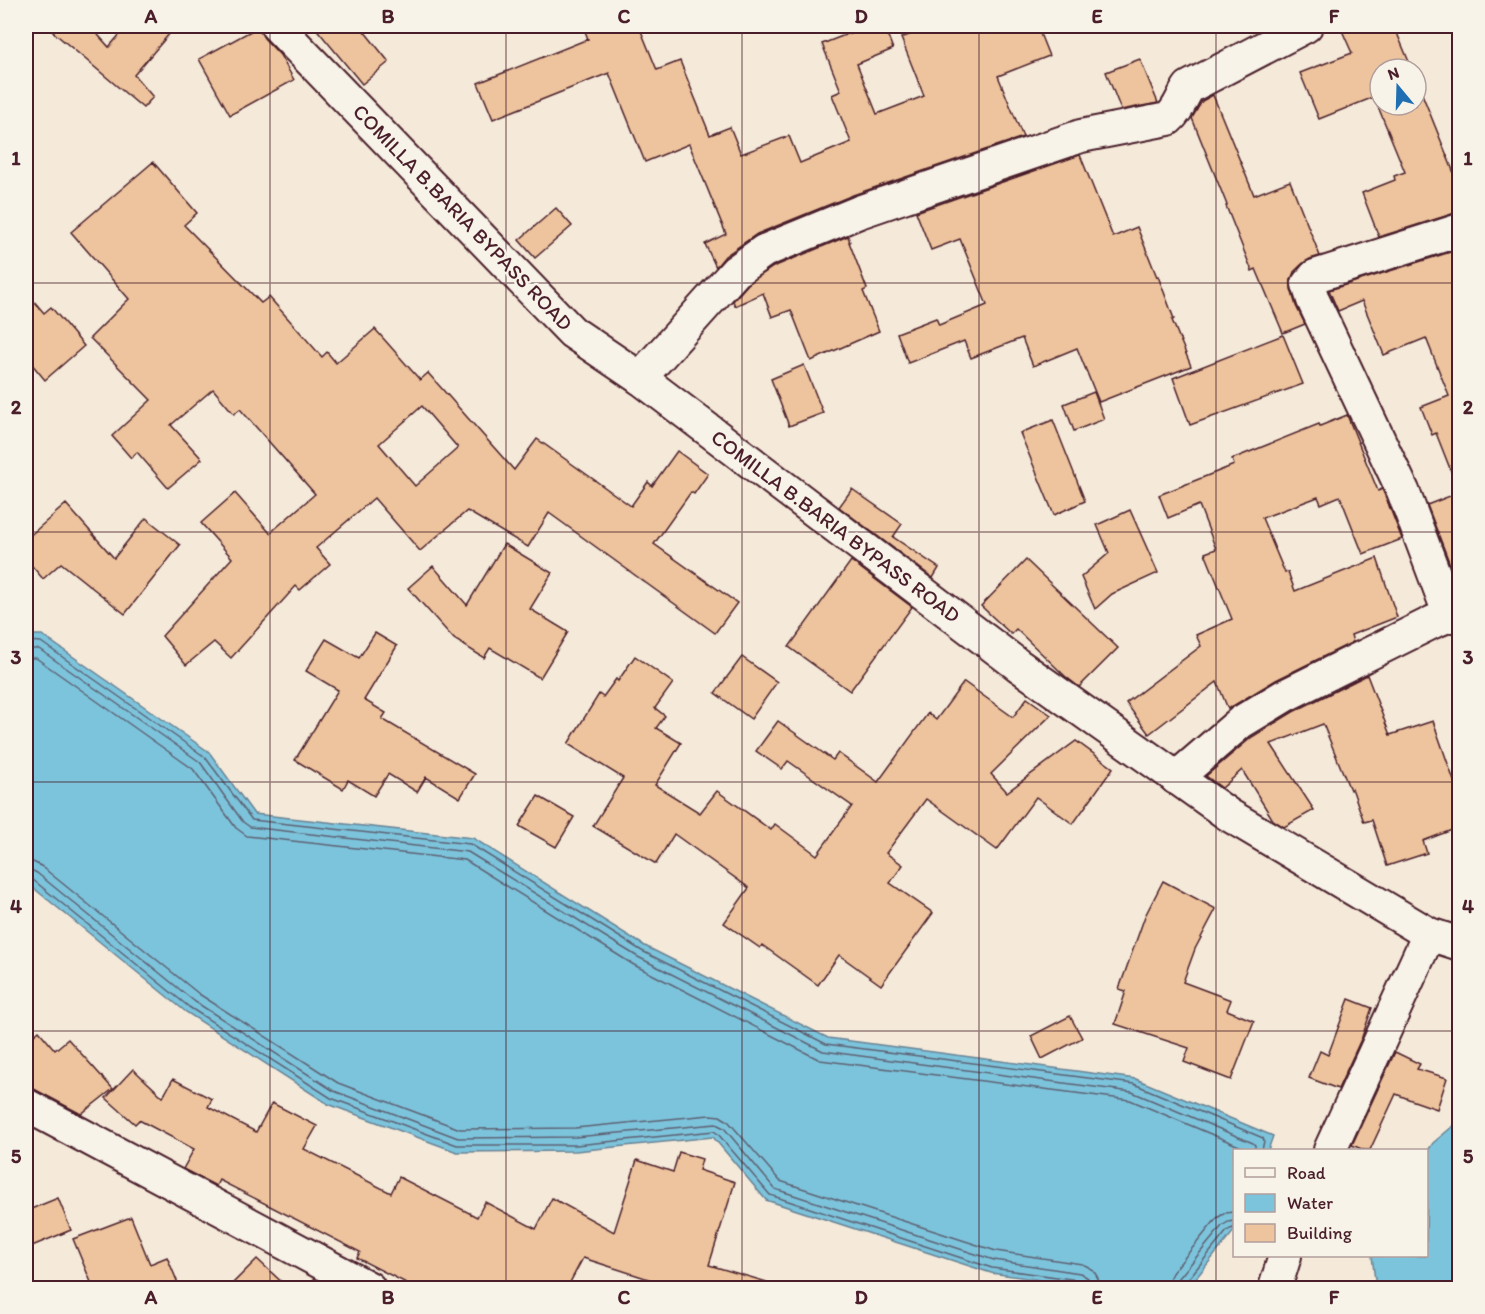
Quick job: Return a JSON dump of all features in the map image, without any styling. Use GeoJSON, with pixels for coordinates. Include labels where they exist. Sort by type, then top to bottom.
{"type":"FeatureCollection","features":[{"type":"Feature","properties":{"kind":"street","name":"COMILLA B.BARIA BYPASS ROAD"},"geometry":{"type":"LineString","coordinates":[[277,26],[572,332],[640,378],[1018,665],[1229,815],[1429,934],[1460,944]]}},
{"type":"Feature","properties":{"kind":"street"},"geometry":{"type":"LineString","coordinates":[[640,378],[736,271],[764,251],[859,212],[1081,136],[1168,119],[1179,107],[1189,87],[1306,26]]}},
{"type":"Feature","properties":{"kind":"street"},"geometry":{"type":"LineString","coordinates":[[1176,778],[1241,722],[1284,696],[1455,613],[1403,491],[1313,300],[1308,284],[1315,276],[1460,230]]}},
{"type":"Feature","properties":{"kind":"street"},"geometry":{"type":"LineString","coordinates":[[1330,1149],[1429,934]]}},
{"type":"Feature","properties":{"kind":"street"},"geometry":{"type":"LineString","coordinates":[[26,1105],[369,1288]]}},
{"type":"Feature","properties":{"kind":"street"},"geometry":{"type":"LineString","coordinates":[[1275,1288],[1285,1257]]}},
{"type":"Feature","properties":{"kind":"water"},"geometry":{"type":"Polygon","coordinates":[[[26,635],[42,635],[209,752],[254,814],[473,838],[645,946],[828,1038],[1136,1079],[1273,1136],[1268,1149],[1233,1149],[1233,1232],[1188,1288],[1097,1288],[991,1273],[766,1200],[713,1137],[576,1151],[457,1152],[328,1104],[186,1012],[26,882],[26,635]]]}},
{"type":"Feature","properties":{"kind":"water"},"geometry":{"type":"Polygon","coordinates":[[[1459,1121],[1459,1288],[1376,1288],[1372,1257],[1428,1257],[1428,1150],[1433,1143],[1459,1121]]]}},
{"type":"Feature","properties":{"kind":"building"},"geometry":{"type":"Polygon","coordinates":[[[46,26],[90,26],[109,47],[127,26],[176,26],[134,75],[153,97],[143,108],[46,26]]]}},
{"type":"Feature","properties":{"kind":"building"},"geometry":{"type":"Polygon","coordinates":[[[260,26],[264,38],[280,55],[294,80],[230,115],[199,59],[260,26]]]}},
{"type":"Feature","properties":{"kind":"building"},"geometry":{"type":"Polygon","coordinates":[[[314,26],[360,26],[389,62],[362,84],[314,26]]]}},
{"type":"Feature","properties":{"kind":"building"},"geometry":{"type":"Polygon","coordinates":[[[583,26],[639,26],[657,70],[680,61],[710,135],[730,127],[741,154],[789,136],[800,163],[851,142],[832,95],[841,91],[822,44],[868,26],[884,26],[893,49],[857,64],[877,114],[924,96],[901,38],[933,26],[1037,26],[1049,56],[998,76],[1023,137],[853,195],[757,234],[725,256],[716,267],[705,244],[726,234],[689,144],[645,162],[609,73],[493,119],[478,83],[588,39],[583,26]]]}},
{"type":"Feature","properties":{"kind":"building"},"geometry":{"type":"Polygon","coordinates":[[[1340,26],[1394,26],[1407,57],[1368,57],[1368,99],[1319,119],[1300,73],[1352,53],[1340,26]]]}},
{"type":"Feature","properties":{"kind":"building"},"geometry":{"type":"Polygon","coordinates":[[[1140,59],[1158,103],[1121,110],[1106,72],[1140,59]]]}},
{"type":"Feature","properties":{"kind":"building"},"geometry":{"type":"Polygon","coordinates":[[[1213,95],[1254,195],[1290,181],[1320,256],[1310,259],[1294,272],[1291,289],[1305,324],[1283,333],[1256,269],[1252,271],[1192,118],[1202,101],[1213,95]]]}},
{"type":"Feature","properties":{"kind":"building"},"geometry":{"type":"Polygon","coordinates":[[[1428,109],[1460,188],[1460,213],[1379,237],[1362,193],[1395,180],[1394,176],[1405,172],[1382,117],[1428,117],[1428,109]]]}},
{"type":"Feature","properties":{"kind":"building"},"geometry":{"type":"Polygon","coordinates":[[[1080,155],[1113,237],[1137,227],[1158,276],[1174,319],[1172,320],[1191,366],[1099,402],[1077,348],[1033,366],[1022,338],[971,358],[964,341],[908,363],[897,333],[936,318],[939,325],[987,305],[960,239],[931,250],[916,212],[1080,155]]]}},
{"type":"Feature","properties":{"kind":"building"},"geometry":{"type":"Polygon","coordinates":[[[153,162],[197,213],[184,225],[261,303],[269,297],[322,357],[327,352],[336,363],[375,329],[420,380],[428,373],[514,470],[537,439],[631,506],[648,482],[652,486],[677,451],[708,474],[694,494],[691,492],[654,544],[737,603],[715,633],[549,513],[528,547],[467,511],[420,551],[374,498],[316,548],[330,564],[300,590],[296,586],[231,658],[214,642],[186,665],[162,636],[232,558],[201,523],[235,493],[270,533],[315,494],[240,409],[234,414],[213,389],[171,425],[202,459],[168,488],[137,452],[131,458],[112,436],[151,400],[90,338],[129,299],[71,232],[153,162]],[[422,406],[379,444],[415,486],[458,448],[422,406]]]}},
{"type":"Feature","properties":{"kind":"building"},"geometry":{"type":"Polygon","coordinates":[[[556,208],[572,226],[535,258],[519,240],[556,208]]]}},
{"type":"Feature","properties":{"kind":"building"},"geometry":{"type":"Polygon","coordinates":[[[848,236],[867,289],[863,291],[879,331],[811,361],[791,310],[772,317],[763,293],[735,306],[733,301],[748,284],[773,267],[848,236]]]}},
{"type":"Feature","properties":{"kind":"building"},"geometry":{"type":"Polygon","coordinates":[[[1460,249],[1460,489],[1458,489],[1436,433],[1432,435],[1421,407],[1449,396],[1426,338],[1384,355],[1362,301],[1338,311],[1329,290],[1460,249]]]}},
{"type":"Feature","properties":{"kind":"building"},"geometry":{"type":"Polygon","coordinates":[[[26,292],[44,313],[51,307],[84,346],[45,380],[26,357],[26,292]]]}},
{"type":"Feature","properties":{"kind":"building"},"geometry":{"type":"Polygon","coordinates":[[[1283,335],[1303,384],[1190,425],[1173,378],[1283,335]]]}},
{"type":"Feature","properties":{"kind":"building"},"geometry":{"type":"Polygon","coordinates":[[[804,365],[823,413],[789,426],[771,379],[804,365]]]}},
{"type":"Feature","properties":{"kind":"building"},"geometry":{"type":"Polygon","coordinates":[[[1094,392],[1104,419],[1074,431],[1064,404],[1094,392]]]}},
{"type":"Feature","properties":{"kind":"building"},"geometry":{"type":"Polygon","coordinates":[[[1347,415],[1378,491],[1382,489],[1402,539],[1363,554],[1340,496],[1321,504],[1318,497],[1262,518],[1295,591],[1377,558],[1397,617],[1351,635],[1353,642],[1276,680],[1228,709],[1217,682],[1149,734],[1126,703],[1201,646],[1196,635],[1232,619],[1205,553],[1216,549],[1199,505],[1168,518],[1159,495],[1234,465],[1232,459],[1347,415]]]}},
{"type":"Feature","properties":{"kind":"building"},"geometry":{"type":"Polygon","coordinates":[[[1053,420],[1085,501],[1054,515],[1020,433],[1053,420]]]}},
{"type":"Feature","properties":{"kind":"building"},"geometry":{"type":"Polygon","coordinates":[[[852,489],[902,524],[893,537],[939,568],[933,578],[839,507],[852,489]]]}},
{"type":"Feature","properties":{"kind":"building"},"geometry":{"type":"Polygon","coordinates":[[[1460,492],[1460,590],[1427,505],[1460,492]]]}},
{"type":"Feature","properties":{"kind":"building"},"geometry":{"type":"Polygon","coordinates":[[[66,504],[114,558],[146,518],[180,545],[125,614],[61,563],[43,579],[26,559],[26,539],[66,504]]]}},
{"type":"Feature","properties":{"kind":"building"},"geometry":{"type":"Polygon","coordinates":[[[1130,510],[1158,573],[1112,594],[1095,609],[1081,577],[1109,553],[1097,525],[1130,510]]]}},
{"type":"Feature","properties":{"kind":"building"},"geometry":{"type":"Polygon","coordinates":[[[504,544],[552,573],[530,609],[568,632],[540,678],[490,648],[484,658],[454,639],[408,588],[433,566],[467,605],[504,544]]]}},
{"type":"Feature","properties":{"kind":"building"},"geometry":{"type":"Polygon","coordinates":[[[1026,560],[1118,648],[1079,687],[1016,629],[1011,634],[981,606],[1026,560]]]}},
{"type":"Feature","properties":{"kind":"building"},"geometry":{"type":"Polygon","coordinates":[[[851,561],[912,607],[850,691],[789,647],[851,561]]]}},
{"type":"Feature","properties":{"kind":"building"},"geometry":{"type":"Polygon","coordinates":[[[375,633],[397,646],[364,700],[386,713],[382,719],[475,774],[460,798],[426,777],[417,792],[388,774],[374,796],[348,780],[343,789],[295,760],[338,690],[306,671],[326,639],[359,658],[375,633]]]}},
{"type":"Feature","properties":{"kind":"building"},"geometry":{"type":"Polygon","coordinates":[[[635,656],[673,683],[655,708],[665,716],[656,728],[681,743],[655,785],[700,813],[717,791],[771,830],[775,824],[817,855],[852,806],[788,761],[782,769],[756,751],[778,721],[833,760],[838,753],[878,782],[928,713],[936,720],[964,682],[1013,717],[1027,698],[1051,715],[991,774],[1007,792],[1076,741],[1113,768],[1073,824],[1036,797],[997,850],[926,799],[886,853],[903,865],[890,883],[933,913],[881,985],[839,955],[818,985],[762,945],[760,948],[724,923],[749,888],[674,834],[656,864],[593,826],[623,778],[568,744],[599,694],[603,697],[616,679],[618,681],[635,656]]]}},
{"type":"Feature","properties":{"kind":"building"},"geometry":{"type":"Polygon","coordinates":[[[742,657],[777,682],[751,719],[715,693],[742,657]]]}},
{"type":"Feature","properties":{"kind":"building"},"geometry":{"type":"Polygon","coordinates":[[[1367,675],[1390,735],[1433,721],[1454,781],[1460,779],[1460,827],[1423,841],[1427,853],[1387,866],[1372,820],[1364,822],[1352,788],[1350,790],[1323,724],[1271,744],[1314,810],[1284,827],[1273,820],[1242,770],[1222,788],[1206,776],[1252,737],[1293,712],[1367,675]]]}},
{"type":"Feature","properties":{"kind":"building"},"geometry":{"type":"Polygon","coordinates":[[[538,796],[574,817],[556,847],[519,826],[538,796]]]}},
{"type":"Feature","properties":{"kind":"building"},"geometry":{"type":"Polygon","coordinates":[[[1163,881],[1216,909],[1195,949],[1183,982],[1231,1000],[1227,1010],[1254,1021],[1231,1080],[1184,1062],[1189,1048],[1115,1024],[1126,991],[1119,989],[1145,916],[1163,881]]]}},
{"type":"Feature","properties":{"kind":"building"},"geometry":{"type":"Polygon","coordinates":[[[1349,999],[1372,1008],[1362,1037],[1338,1089],[1309,1078],[1320,1051],[1328,1055],[1349,999]]]}},
{"type":"Feature","properties":{"kind":"building"},"geometry":{"type":"Polygon","coordinates":[[[1070,1016],[1082,1038],[1042,1059],[1031,1036],[1070,1016]]]}},
{"type":"Feature","properties":{"kind":"building"},"geometry":{"type":"Polygon","coordinates":[[[39,1031],[55,1050],[68,1039],[113,1089],[81,1114],[26,1087],[26,1042],[39,1031]]]}},
{"type":"Feature","properties":{"kind":"building"},"geometry":{"type":"Polygon","coordinates":[[[1395,1052],[1420,1064],[1417,1069],[1447,1078],[1437,1109],[1396,1094],[1370,1149],[1362,1149],[1352,1145],[1395,1052]]]}},
{"type":"Feature","properties":{"kind":"building"},"geometry":{"type":"Polygon","coordinates":[[[133,1069],[163,1097],[173,1079],[212,1099],[208,1107],[256,1132],[272,1103],[317,1126],[304,1149],[391,1193],[399,1177],[477,1217],[485,1202],[536,1229],[552,1198],[614,1232],[637,1160],[673,1172],[679,1152],[702,1159],[699,1170],[735,1182],[709,1265],[767,1282],[766,1288],[656,1288],[658,1282],[583,1258],[567,1288],[416,1288],[357,1258],[360,1252],[219,1180],[216,1186],[183,1169],[194,1149],[139,1120],[135,1124],[106,1098],[133,1069]]]}},
{"type":"Feature","properties":{"kind":"building"},"geometry":{"type":"Polygon","coordinates":[[[58,1198],[71,1230],[32,1246],[26,1229],[26,1211],[58,1198]]]}},
{"type":"Feature","properties":{"kind":"building"},"geometry":{"type":"Polygon","coordinates":[[[131,1217],[150,1264],[167,1257],[180,1288],[92,1288],[73,1239],[131,1217]]]}},
{"type":"Feature","properties":{"kind":"building"},"geometry":{"type":"Polygon","coordinates":[[[257,1259],[288,1288],[228,1288],[257,1259]]]}}]}
